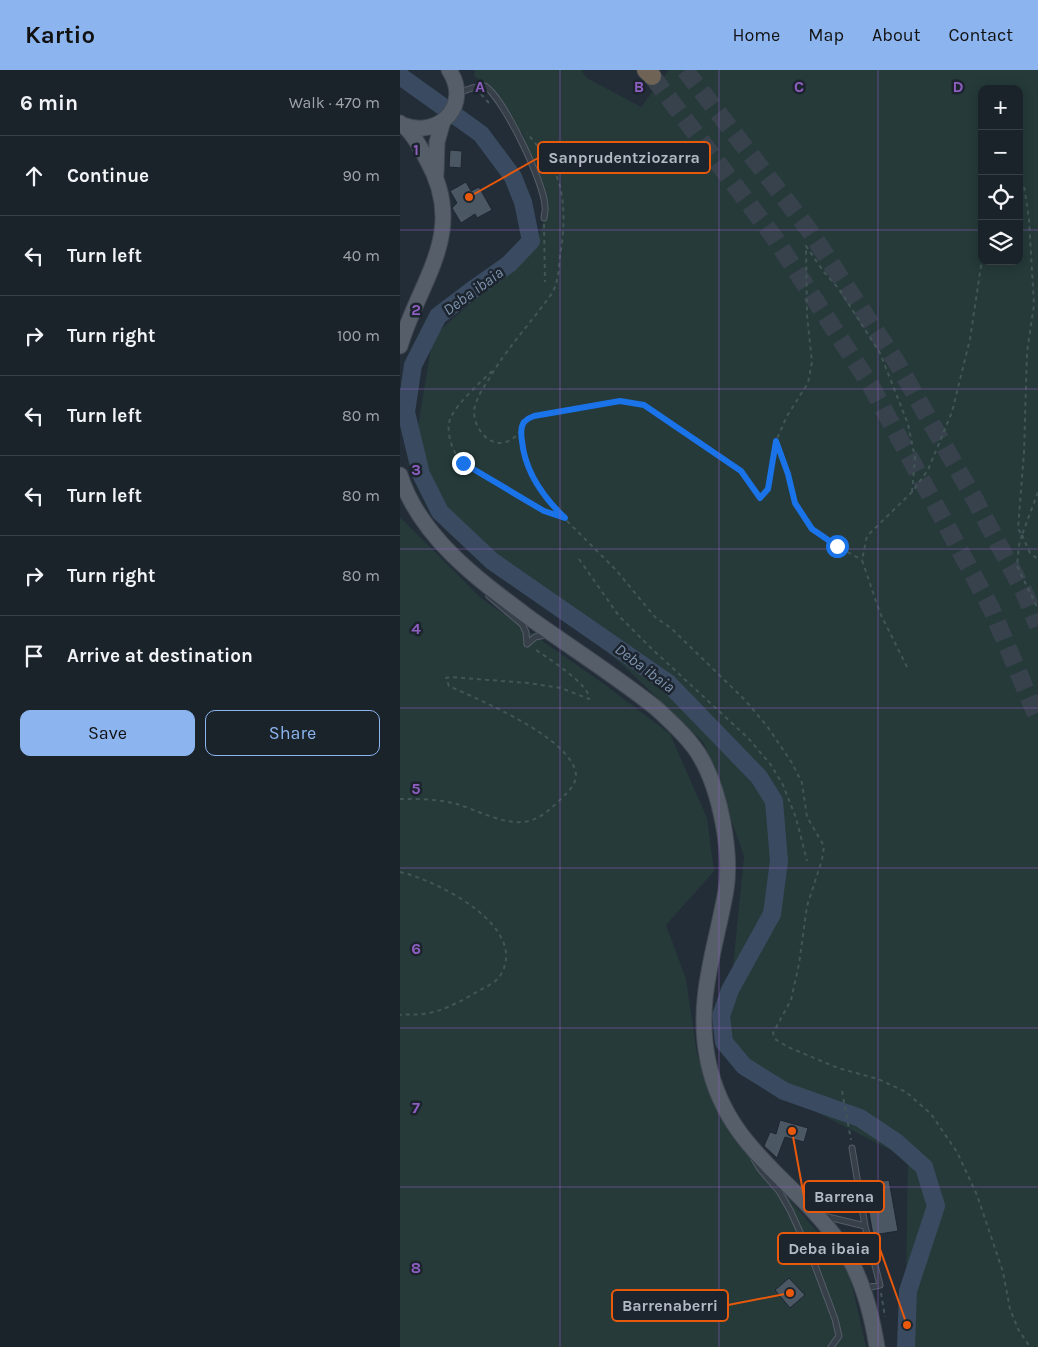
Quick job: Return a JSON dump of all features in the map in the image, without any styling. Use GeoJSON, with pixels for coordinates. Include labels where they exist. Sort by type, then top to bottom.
{"type":"FeatureCollection","features":[{"type":"Feature","properties":{"kind":"main road"},"geometry":{"type":"LineString","coordinates":[[402,124],[417,129],[431,128],[443,121],[451,112],[456,98],[454,79],[449,70]]}},
{"type":"Feature","properties":{"kind":"main road"},"geometry":{"type":"LineString","coordinates":[[400,346],[433,266],[443,228],[443,209],[436,175],[437,142],[443,121]]}},
{"type":"Feature","properties":{"kind":"main road"},"geometry":{"type":"LineString","coordinates":[[402,124],[415,139],[436,175]]}},
{"type":"Feature","properties":{"kind":"main road"},"geometry":{"type":"LineString","coordinates":[[400,475],[408,496],[423,522],[474,574],[511,604],[661,712],[701,758],[714,786],[724,830],[726,887],[707,977],[704,1020],[708,1061],[725,1110],[754,1151],[816,1215],[839,1242],[854,1266],[872,1318],[877,1347]]}},
{"type":"Feature","properties":{"kind":"lane"},"geometry":{"type":"LineString","coordinates":[[456,98],[472,88],[485,86],[509,120],[528,155],[542,189],[546,206],[544,218]]}},
{"type":"Feature","properties":{"kind":"lane"},"geometry":{"type":"LineString","coordinates":[[474,574],[477,584],[497,604],[522,624],[526,632],[527,644]]}},
{"type":"Feature","properties":{"kind":"lane"},"geometry":{"type":"LineString","coordinates":[[527,644],[535,637],[552,634]]}},
{"type":"Feature","properties":{"kind":"lane"},"geometry":{"type":"LineString","coordinates":[[852,1148],[865,1226],[880,1285],[862,1288]]}},
{"type":"Feature","properties":{"kind":"lane"},"geometry":{"type":"LineString","coordinates":[[754,1151],[754,1160],[779,1191],[790,1210],[814,1263],[835,1319],[839,1336],[831,1347]]}},
{"type":"Feature","properties":{"kind":"lane"},"geometry":{"type":"LineString","coordinates":[[816,1215],[865,1226]]}},
{"type":"Feature","properties":{"kind":"path"},"geometry":{"type":"LineString","coordinates":[[481,94],[493,107]]}},
{"type":"Feature","properties":{"kind":"path"},"geometry":{"type":"LineString","coordinates":[[509,120],[525,131],[552,165],[560,188],[564,230],[558,274],[552,294],[495,368],[460,404],[452,415],[449,423],[450,439],[458,459],[463,463],[544,511],[565,518]]}},
{"type":"Feature","properties":{"kind":"path"},"geometry":{"type":"LineString","coordinates":[[1023,185],[1029,218],[1034,305],[1027,352],[1024,452],[1018,528],[1030,553],[1038,559]]}},
{"type":"Feature","properties":{"kind":"path"},"geometry":{"type":"LineString","coordinates":[[544,218],[545,282]]}},
{"type":"Feature","properties":{"kind":"path"},"geometry":{"type":"LineString","coordinates":[[495,368],[479,395],[474,407],[473,418],[483,434],[489,439],[498,443],[513,439],[521,430],[524,422],[534,416],[620,401],[644,405],[741,471],[760,498],[768,489],[776,441],[787,416],[808,383],[812,362],[807,315],[806,246],[824,272],[839,289],[880,353],[908,424],[915,458],[912,492]]}},
{"type":"Feature","properties":{"kind":"path"},"geometry":{"type":"LineString","coordinates":[[907,667],[880,613],[862,560],[867,536],[912,492],[928,470],[952,412],[970,339],[981,265]]}},
{"type":"Feature","properties":{"kind":"path"},"geometry":{"type":"LineString","coordinates":[[521,430],[523,451],[534,481],[555,509],[616,570],[655,617],[672,629],[745,700],[767,726],[792,763],[802,783],[807,817],[824,846],[822,860],[806,906],[799,964],[791,1000],[773,1033],[775,1039],[788,1047],[838,1068],[878,1079],[906,1092],[931,1114],[957,1152],[977,1195],[1003,1272],[1010,1309],[1018,1329],[1030,1347]]}},
{"type":"Feature","properties":{"kind":"path"},"geometry":{"type":"LineString","coordinates":[[776,441],[788,474],[795,503],[812,529],[862,560]]}},
{"type":"Feature","properties":{"kind":"path"},"geometry":{"type":"LineString","coordinates":[[1038,492],[1018,544],[1017,566],[1038,609]]}},
{"type":"Feature","properties":{"kind":"path"},"geometry":{"type":"LineString","coordinates":[[579,559],[619,616],[748,738],[771,765],[783,785],[796,818],[806,861]]}},
{"type":"Feature","properties":{"kind":"path"},"geometry":{"type":"LineString","coordinates":[[400,799],[454,803],[508,821],[522,822],[539,819],[572,788],[576,776],[572,763],[563,752],[530,725],[449,686],[447,682],[446,678],[450,677],[528,684],[561,688],[589,699],[590,695],[586,690],[564,670],[527,644]]}},
{"type":"Feature","properties":{"kind":"path"},"geometry":{"type":"LineString","coordinates":[[400,872],[435,885],[466,901],[494,924],[505,951],[504,968],[499,978],[478,991],[454,1005],[440,1010],[423,1014],[400,1015]]}},
{"type":"Feature","properties":{"kind":"path"},"geometry":{"type":"LineString","coordinates":[[842,1091],[852,1148]]}},
{"type":"Feature","properties":{"kind":"path"},"geometry":{"type":"LineString","coordinates":[[880,1285],[885,1320]]}},
{"type":"Feature","properties":{"kind":"green space"},"geometry":{"type":"Polygon","coordinates":[[[475,70],[581,70],[587,78],[641,107],[669,70],[1038,70],[1038,1347],[905,1347],[908,1159],[735,1070],[728,1019],[744,856],[704,743],[624,666],[477,539],[442,501],[416,438],[433,336],[535,248],[549,204],[522,133],[474,75],[475,70]]]}},
{"type":"Feature","properties":{"kind":"green space"},"geometry":{"type":"Polygon","coordinates":[[[400,517],[481,598],[604,684],[670,734],[707,818],[714,871],[666,925],[686,979],[697,1054],[720,1118],[848,1268],[866,1347],[400,1347],[400,517]]]}},
{"type":"Feature","properties":{"kind":"building"},"geometry":{"type":"Polygon","coordinates":[[[450,150],[462,151],[461,168],[449,167],[450,150]]]}},
{"type":"Feature","properties":{"kind":"building"},"geometry":{"type":"Polygon","coordinates":[[[466,182],[471,191],[479,187],[492,210],[477,218],[475,214],[461,223],[452,208],[457,203],[450,191],[466,182]]]}},
{"type":"Feature","properties":{"kind":"building"},"geometry":{"type":"Polygon","coordinates":[[[780,1120],[808,1128],[804,1142],[785,1137],[777,1158],[764,1146],[770,1132],[776,1134],[780,1120]]]}},
{"type":"Feature","properties":{"kind":"building"},"geometry":{"type":"Polygon","coordinates":[[[889,1180],[898,1231],[873,1235],[864,1184],[889,1180]]]}},
{"type":"Feature","properties":{"kind":"building"},"geometry":{"type":"Polygon","coordinates":[[[789,1278],[805,1295],[790,1308],[775,1290],[789,1278]]]}},
{"type":"Feature","properties":{"kind":"waterway","name":"Deba ibaia"},"geometry":{"type":"LineString","coordinates":[[400,76],[481,134],[513,177],[523,202],[531,241],[509,264],[438,316],[413,365],[406,412],[421,474],[440,512],[492,561],[668,683],[759,777],[774,801],[779,861],[772,914],[730,990],[721,1016],[724,1042],[744,1066],[784,1091],[860,1118],[896,1142],[924,1167],[936,1206],[908,1291],[906,1347]]}},
{"type":"Feature","properties":{"kind":"tunnel"},"geometry":{"type":"LineString","coordinates":[[685,70],[809,230],[897,363],[975,500],[1025,594],[1038,626]]}},
{"type":"Feature","properties":{"kind":"tunnel"},"geometry":{"type":"LineString","coordinates":[[652,76],[774,237],[871,386],[991,608],[1038,719]]}},
{"type":"Feature","properties":{"kind":"place","name":"Sanprudentziozarra"},"geometry":{"type":"Point","coordinates":[469,197]}},
{"type":"Feature","properties":{"kind":"place","name":"Barrena"},"geometry":{"type":"Point","coordinates":[792,1131]}},
{"type":"Feature","properties":{"kind":"place","name":"Barrenaberri"},"geometry":{"type":"Point","coordinates":[790,1293]}},
{"type":"Feature","properties":{"kind":"place","name":"Deba ibaia"},"geometry":{"type":"Point","coordinates":[907,1325]}},
{"type":"Feature","properties":{"kind":"route"},"geometry":{"type":"LineString","coordinates":[[463,463],[544,511],[565,518],[555,509],[534,481],[523,451],[521,430],[524,422],[534,416],[620,401],[644,405],[741,471],[760,498],[768,489],[776,441],[788,474],[795,503],[812,529],[837,546]]}}]}
